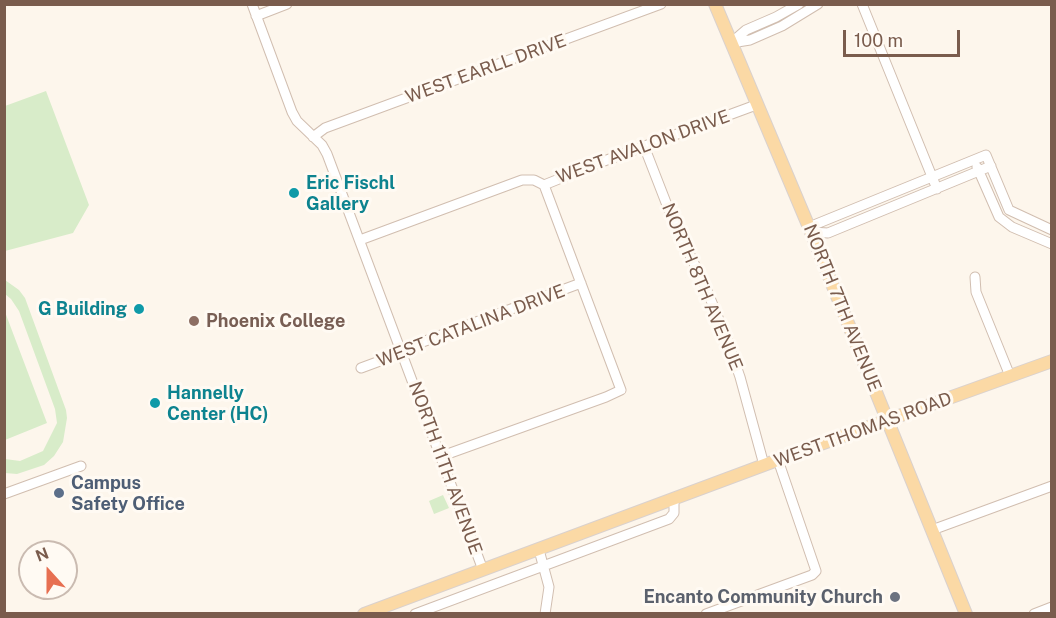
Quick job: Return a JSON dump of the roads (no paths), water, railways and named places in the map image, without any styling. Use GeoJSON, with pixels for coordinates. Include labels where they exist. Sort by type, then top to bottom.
{"type":"FeatureCollection","features":[{"type":"Feature","properties":{"kind":"main road","name":"NORTH 7TH AVENUE"},"geometry":{"type":"LineString","coordinates":[[716,4],[966,614]]}},
{"type":"Feature","properties":{"kind":"main road","name":"WEST THOMAS ROAD"},"geometry":{"type":"LineString","coordinates":[[363,614],[1052,361]]}},
{"type":"Feature","properties":{"kind":"street","name":"NORTH 11TH AVENUE"},"geometry":{"type":"LineString","coordinates":[[252,4],[292,112],[297,121],[327,154],[483,570]]}},
{"type":"Feature","properties":{"kind":"street"},"geometry":{"type":"LineString","coordinates":[[256,16],[287,4]]}},
{"type":"Feature","properties":{"kind":"street","name":"WEST EARLL DRIVE"},"geometry":{"type":"LineString","coordinates":[[313,137],[325,128],[661,4]]}},
{"type":"Feature","properties":{"kind":"street"},"geometry":{"type":"LineString","coordinates":[[731,43],[746,30],[799,4]]}},
{"type":"Feature","properties":{"kind":"street"},"geometry":{"type":"LineString","coordinates":[[731,43],[750,40],[782,26],[818,4]]}},
{"type":"Feature","properties":{"kind":"street"},"geometry":{"type":"LineString","coordinates":[[852,4],[866,15]]}},
{"type":"Feature","properties":{"kind":"street"},"geometry":{"type":"LineString","coordinates":[[862,4],[937,189]]}},
{"type":"Feature","properties":{"kind":"street","name":"WEST AVALON DRIVE"},"geometry":{"type":"LineString","coordinates":[[360,240],[522,180],[534,180],[544,185],[756,105]]}},
{"type":"Feature","properties":{"kind":"street","name":"NORTH 8TH AVENUE"},"geometry":{"type":"LineString","coordinates":[[644,146],[672,218],[706,288],[726,337],[740,377],[764,465]]}},
{"type":"Feature","properties":{"kind":"street"},"geometry":{"type":"LineString","coordinates":[[810,230],[986,154],[1009,210],[1052,230]]}},
{"type":"Feature","properties":{"kind":"street"},"geometry":{"type":"LineString","coordinates":[[972,160],[999,217],[1012,227],[1052,244]]}},
{"type":"Feature","properties":{"kind":"street"},"geometry":{"type":"LineString","coordinates":[[810,230],[828,233],[991,166]]}},
{"type":"Feature","properties":{"kind":"street"},"geometry":{"type":"LineString","coordinates":[[442,456],[621,390],[544,185]]}},
{"type":"Feature","properties":{"kind":"street"},"geometry":{"type":"LineString","coordinates":[[1033,236],[1038,225]]}},
{"type":"Feature","properties":{"kind":"street"},"geometry":{"type":"LineString","coordinates":[[975,277],[976,292],[1010,376]]}},
{"type":"Feature","properties":{"kind":"street","name":"WEST CATALINA DRIVE"},"geometry":{"type":"LineString","coordinates":[[361,368],[388,358],[401,350],[581,283]]}},
{"type":"Feature","properties":{"kind":"street"},"geometry":{"type":"LineString","coordinates":[[706,614],[812,575],[816,571],[778,460]]}},
{"type":"Feature","properties":{"kind":"street"},"geometry":{"type":"LineString","coordinates":[[4,494],[81,466]]}},
{"type":"Feature","properties":{"kind":"street"},"geometry":{"type":"LineString","coordinates":[[932,530],[1052,486]]}},
{"type":"Feature","properties":{"kind":"street"},"geometry":{"type":"LineString","coordinates":[[415,614],[669,519],[674,513],[674,498]]}},
{"type":"Feature","properties":{"kind":"street"},"geometry":{"type":"LineString","coordinates":[[539,550],[549,587],[545,614]]}},
{"type":"Feature","properties":{"kind":"street"},"geometry":{"type":"LineString","coordinates":[[1034,614],[1052,607]]}},
{"type":"Feature","properties":{"kind":"place","name":"Eric Fischl Gallery"},"geometry":{"type":"Point","coordinates":[294,193]}},
{"type":"Feature","properties":{"kind":"place","name":"G Building"},"geometry":{"type":"Point","coordinates":[139,309]}},
{"type":"Feature","properties":{"kind":"place","name":"Phoenix College"},"geometry":{"type":"Point","coordinates":[194,321]}},
{"type":"Feature","properties":{"kind":"place","name":"Hannelly Center (HC)"},"geometry":{"type":"Point","coordinates":[155,403]}},
{"type":"Feature","properties":{"kind":"place","name":"Campus Safety Office"},"geometry":{"type":"Point","coordinates":[59,493]}},
{"type":"Feature","properties":{"kind":"place","name":"Encanto Community Church"},"geometry":{"type":"Point","coordinates":[895,597]}}]}
